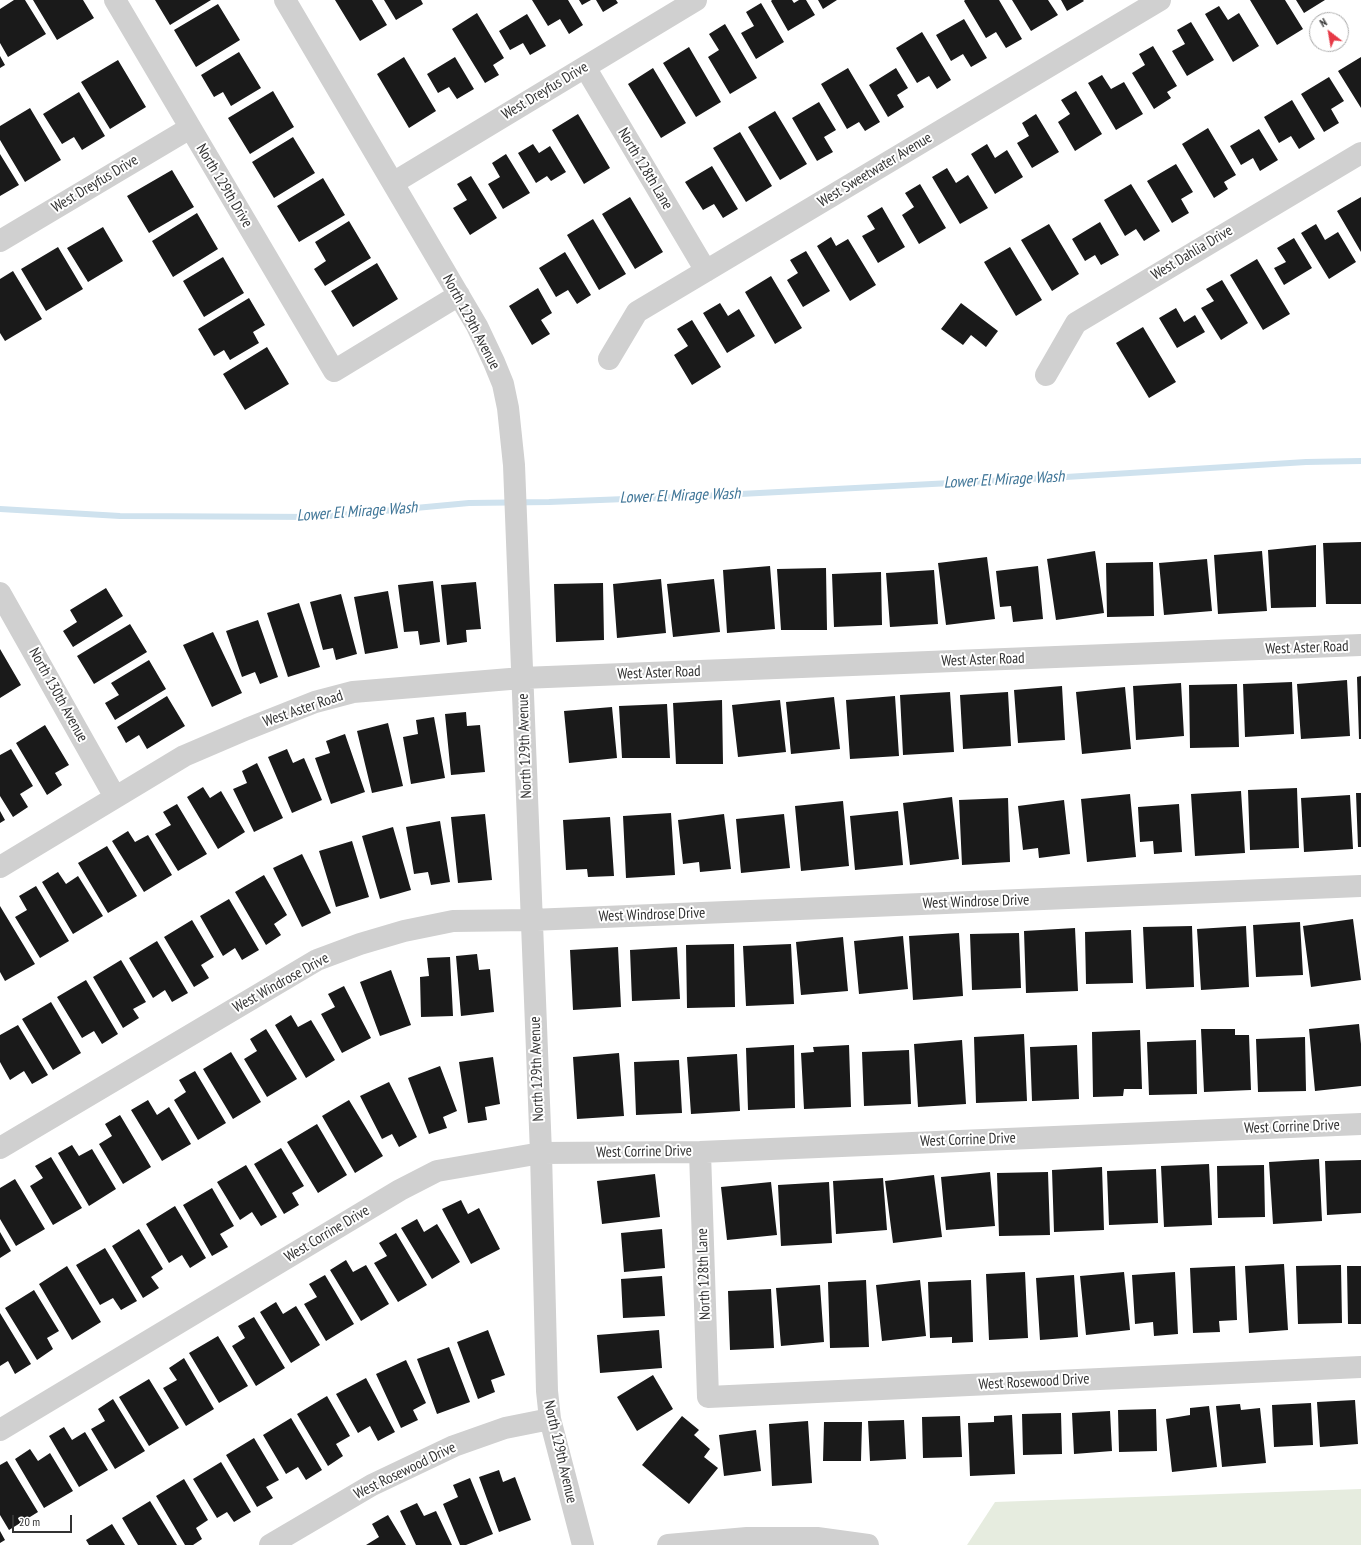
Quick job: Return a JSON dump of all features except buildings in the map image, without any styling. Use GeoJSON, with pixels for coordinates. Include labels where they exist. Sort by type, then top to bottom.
{"type":"FeatureCollection","features":[{"type":"Feature","properties":{"kind":"street","name":"North 129th Drive"},"geometry":{"type":"LineString","coordinates":[[115,0],[334,371],[459,295]]}},
{"type":"Feature","properties":{"kind":"street","name":"North 129th Avenue"},"geometry":{"type":"LineString","coordinates":[[285,0],[477,326],[503,384],[508,408],[514,465],[518,564],[541,1153],[547,1391],[550,1419],[583,1545]]}},
{"type":"Feature","properties":{"kind":"street","name":"West Dreyfus Drive"},"geometry":{"type":"LineString","coordinates":[[393,183],[696,0]]}},
{"type":"Feature","properties":{"kind":"street","name":"West Sweetwater Avenue"},"geometry":{"type":"LineString","coordinates":[[609,359],[637,312],[1160,0]]}},
{"type":"Feature","properties":{"kind":"street","name":"North 128th Lane"},"geometry":{"type":"LineString","coordinates":[[585,67],[706,271]]}},
{"type":"Feature","properties":{"kind":"street","name":"West Dreyfus Drive"},"geometry":{"type":"LineString","coordinates":[[0,241],[190,128]]}},
{"type":"Feature","properties":{"kind":"street","name":"West Dahlia Drive"},"geometry":{"type":"LineString","coordinates":[[1046,375],[1076,323],[1361,153]]}},
{"type":"Feature","properties":{"kind":"street","name":"North 130th Avenue"},"geometry":{"type":"LineString","coordinates":[[0,593],[115,797]]}},
{"type":"Feature","properties":{"kind":"street","name":"West Aster Road"},"geometry":{"type":"LineString","coordinates":[[0,867],[184,756],[314,702],[354,692],[522,678],[1361,645]]}},
{"type":"Feature","properties":{"kind":"street","name":"West Windrose Drive"},"geometry":{"type":"LineString","coordinates":[[0,1148],[317,960],[360,944],[404,931],[453,921],[531,920],[1361,886]]}},
{"type":"Feature","properties":{"kind":"street","name":"West Corrine Drive"},"geometry":{"type":"LineString","coordinates":[[0,1430],[393,1194],[436,1170],[541,1153],[700,1152],[1361,1124]]}},
{"type":"Feature","properties":{"kind":"street","name":"North 128th Lane"},"geometry":{"type":"LineString","coordinates":[[700,1152],[708,1397]]}},
{"type":"Feature","properties":{"kind":"street","name":"West Rosewood Drive"},"geometry":{"type":"LineString","coordinates":[[708,1397],[1361,1367]]}},
{"type":"Feature","properties":{"kind":"street","name":"West Rosewood Drive"},"geometry":{"type":"LineString","coordinates":[[270,1545],[372,1484],[454,1446],[505,1428],[550,1419]]}},
{"type":"Feature","properties":{"kind":"street"},"geometry":{"type":"LineString","coordinates":[[668,1545],[740,1538],[817,1538],[868,1545]]}},
{"type":"Feature","properties":{"kind":"shaded area"},"geometry":{"type":"Polygon","coordinates":[[[1361,1489],[1361,1545],[967,1545],[995,1502],[1361,1489]]]}},
{"type":"Feature","properties":{"kind":"waterway","name":"Lower El Mirage Wash"},"geometry":{"type":"LineString","coordinates":[[0,509],[120,516],[319,517],[469,503],[549,502],[702,496],[1066,477],[1306,462],[1361,461]]}}]}
